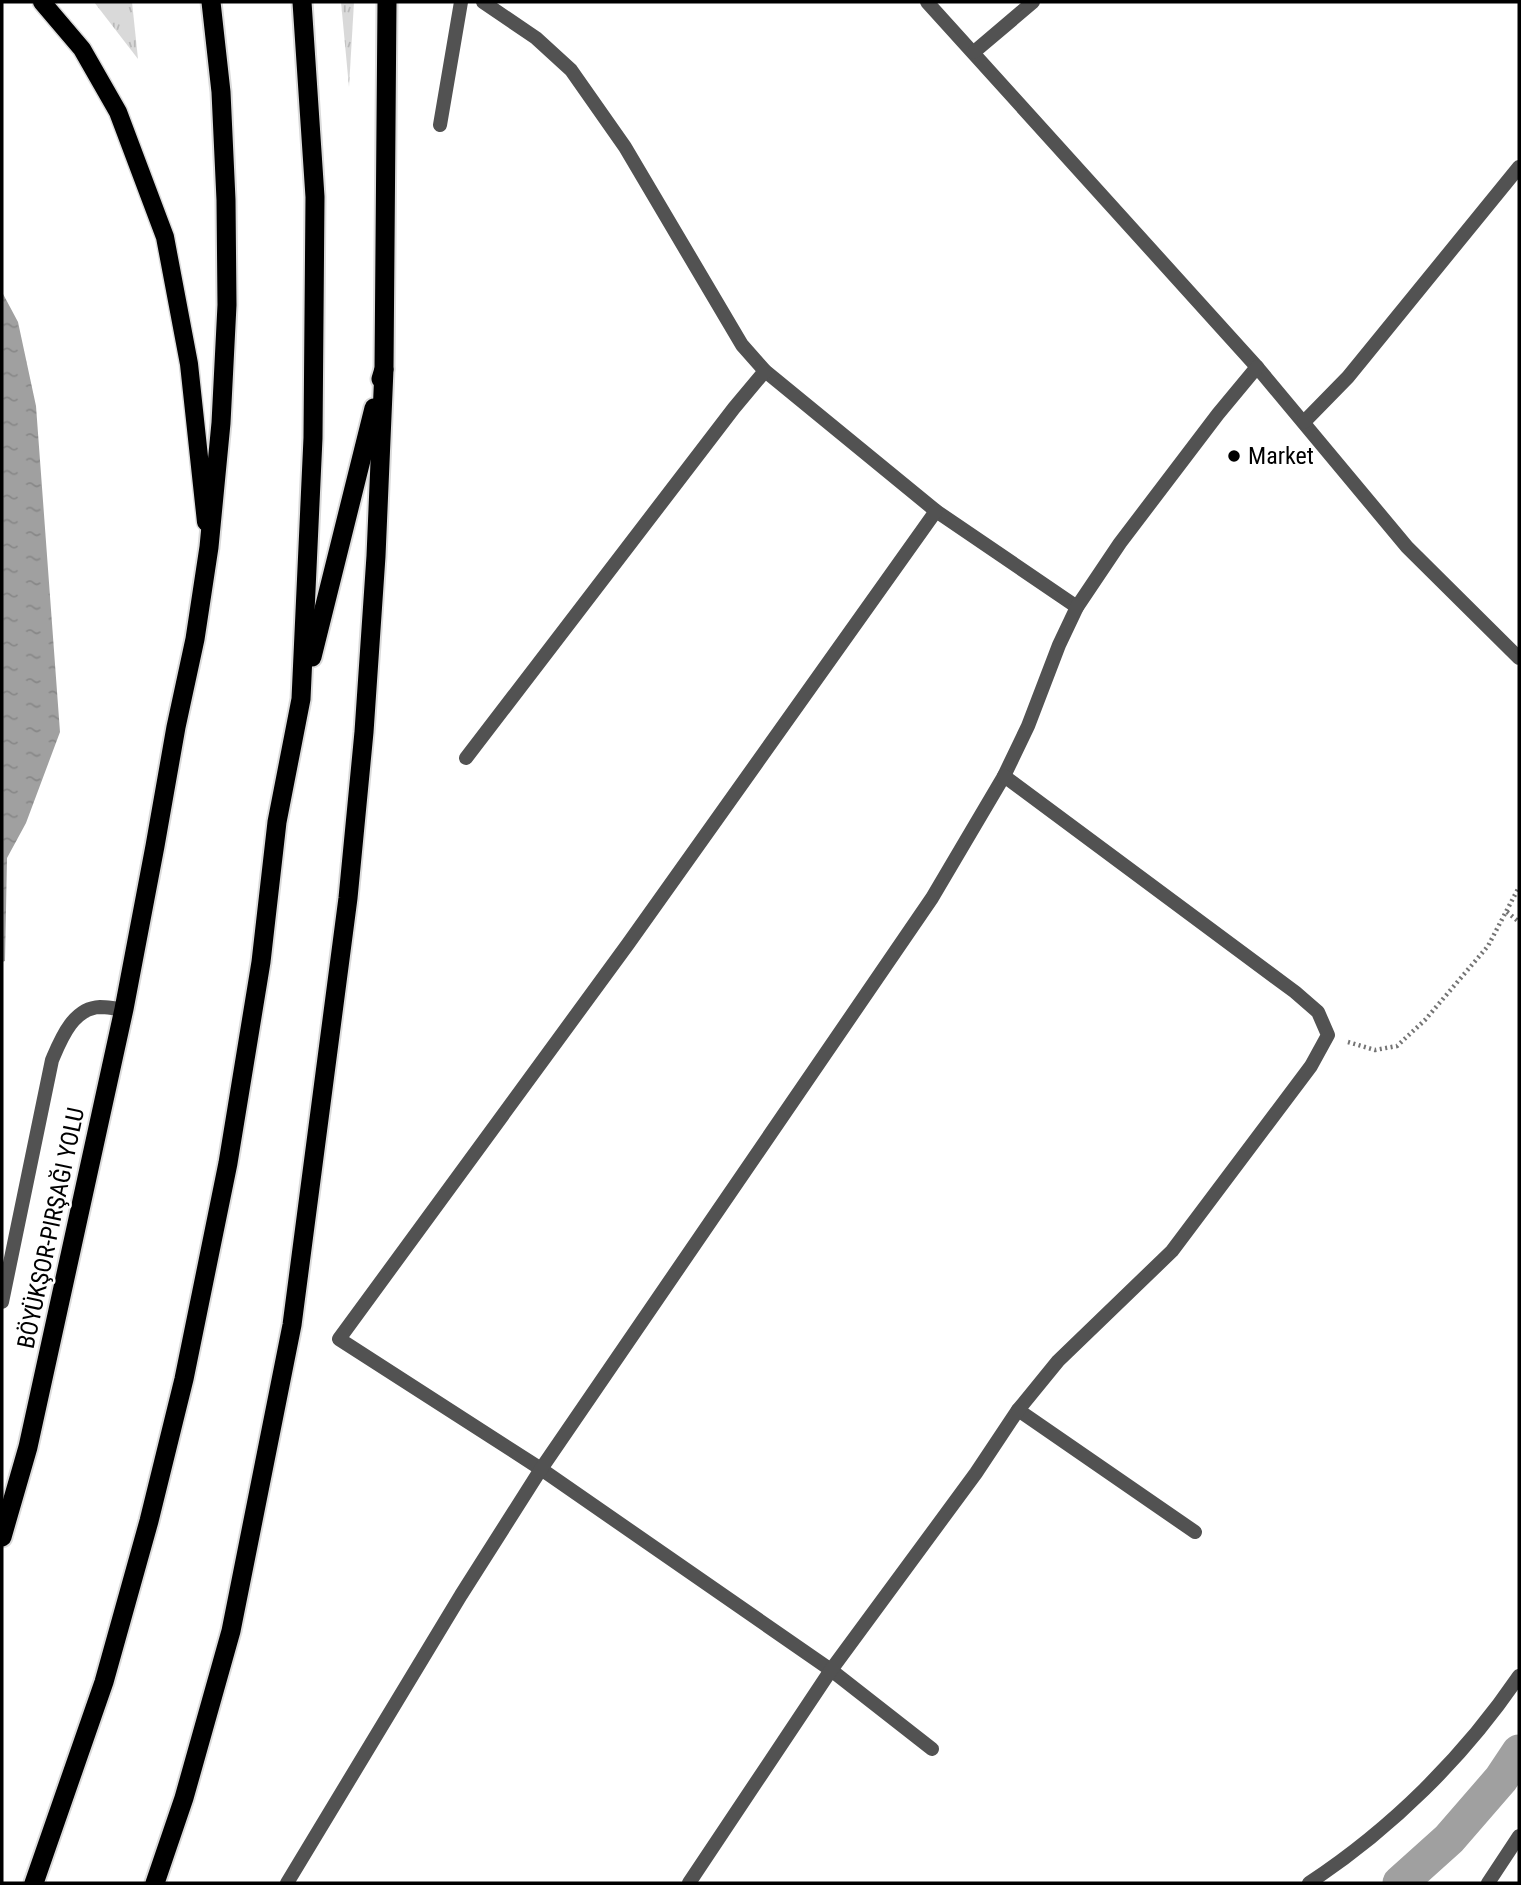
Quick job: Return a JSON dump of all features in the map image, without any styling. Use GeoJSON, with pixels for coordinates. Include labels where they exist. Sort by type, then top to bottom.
{"type":"FeatureCollection","features":[{"type":"Feature","properties":{"kind":"highway"},"geometry":{"type":"LineString","coordinates":[[2,1537],[28,1447],[124,1009],[195,639],[209,547],[221,423],[227,305],[226,201],[220,92],[211,2]]}},
{"type":"Feature","properties":{"kind":"highway"},"geometry":{"type":"LineString","coordinates":[[301,699],[313,438],[314,210],[302,2]]}},
{"type":"Feature","properties":{"kind":"highway"},"geometry":{"type":"LineString","coordinates":[[155,1883],[184,1798],[231,1630],[292,1325],[345,926],[364,732],[376,556],[384,369],[387,2]]}},
{"type":"Feature","properties":{"kind":"highway"},"geometry":{"type":"LineString","coordinates":[[34,1883],[104,1682],[149,1521],[184,1379],[228,1163],[261,962],[277,822],[301,699],[384,369]]}},
{"type":"Feature","properties":{"kind":"main road"},"geometry":{"type":"LineString","coordinates":[[42,2],[82,49],[118,112],[165,237],[189,364],[209,547]]}},
{"type":"Feature","properties":{"kind":"street"},"geometry":{"type":"LineString","coordinates":[[440,125],[461,2]]}},
{"type":"Feature","properties":{"kind":"street"},"geometry":{"type":"LineString","coordinates":[[483,2],[536,38],[571,70],[625,147],[742,345],[765,372],[936,511],[1076,607]]}},
{"type":"Feature","properties":{"kind":"street"},"geometry":{"type":"LineString","coordinates":[[927,2],[1257,367],[1407,547],[1519,658]]}},
{"type":"Feature","properties":{"kind":"street"},"geometry":{"type":"LineString","coordinates":[[974,52],[1033,2]]}},
{"type":"Feature","properties":{"kind":"street"},"geometry":{"type":"LineString","coordinates":[[1304,422],[1348,377],[1519,167]]}},
{"type":"Feature","properties":{"kind":"street"},"geometry":{"type":"LineString","coordinates":[[287,1883],[461,1595],[541,1469],[932,898],[1003,776],[1028,726],[1076,607],[1120,543],[1257,367]]}},
{"type":"Feature","properties":{"kind":"street"},"geometry":{"type":"LineString","coordinates":[[466,758],[734,408],[765,372]]}},
{"type":"Feature","properties":{"kind":"street"},"geometry":{"type":"LineString","coordinates":[[932,1749],[831,1670],[541,1469],[339,1339],[628,944],[936,511]]}},
{"type":"Feature","properties":{"kind":"street"},"geometry":{"type":"LineString","coordinates":[[689,1883],[831,1670],[968,1484],[1018,1410],[1058,1362],[1172,1251],[1311,1066],[1328,1035],[1318,1012],[1295,992],[1003,776]]}},
{"type":"Feature","properties":{"kind":"street"},"geometry":{"type":"LineString","coordinates":[[2,1302],[52,1060],[63,1034],[81,1013],[97,1007],[124,1009]]}},
{"type":"Feature","properties":{"kind":"street"},"geometry":{"type":"LineString","coordinates":[[1018,1410],[1195,1532]]}},
{"type":"Feature","properties":{"kind":"street"},"geometry":{"type":"LineString","coordinates":[[1310,1883],[1336,1866],[1402,1812],[1464,1746],[1519,1676]]}},
{"type":"Feature","properties":{"kind":"street"},"geometry":{"type":"LineString","coordinates":[[1488,1883],[1519,1836]]}},
{"type":"Feature","properties":{"kind":"path"},"geometry":{"type":"LineString","coordinates":[[1328,1035],[1375,1050],[1397,1046],[1425,1020],[1488,946],[1519,887]]}},
{"type":"Feature","properties":{"kind":"path"},"geometry":{"type":"LineString","coordinates":[[1507,912],[1519,922]]}},
{"type":"Feature","properties":{"kind":"green space"},"geometry":{"type":"Polygon","coordinates":[[[94,2],[132,2],[138,59],[94,2]]]}},
{"type":"Feature","properties":{"kind":"green space"},"geometry":{"type":"Polygon","coordinates":[[[341,2],[354,2],[349,87],[341,2]]]}},
{"type":"Feature","properties":{"kind":"water"},"geometry":{"type":"Polygon","coordinates":[[[2,292],[18,322],[36,406],[60,732],[26,823],[7,858],[5,961],[2,962],[2,292]]]}},
{"type":"Feature","properties":{"kind":"waterway"},"geometry":{"type":"LineString","coordinates":[[1400,1883],[1449,1839],[1501,1779],[1519,1752]]}},
{"type":"Feature","properties":{"kind":"place","name":"Market"},"geometry":{"type":"Point","coordinates":[1234,456]}}]}
